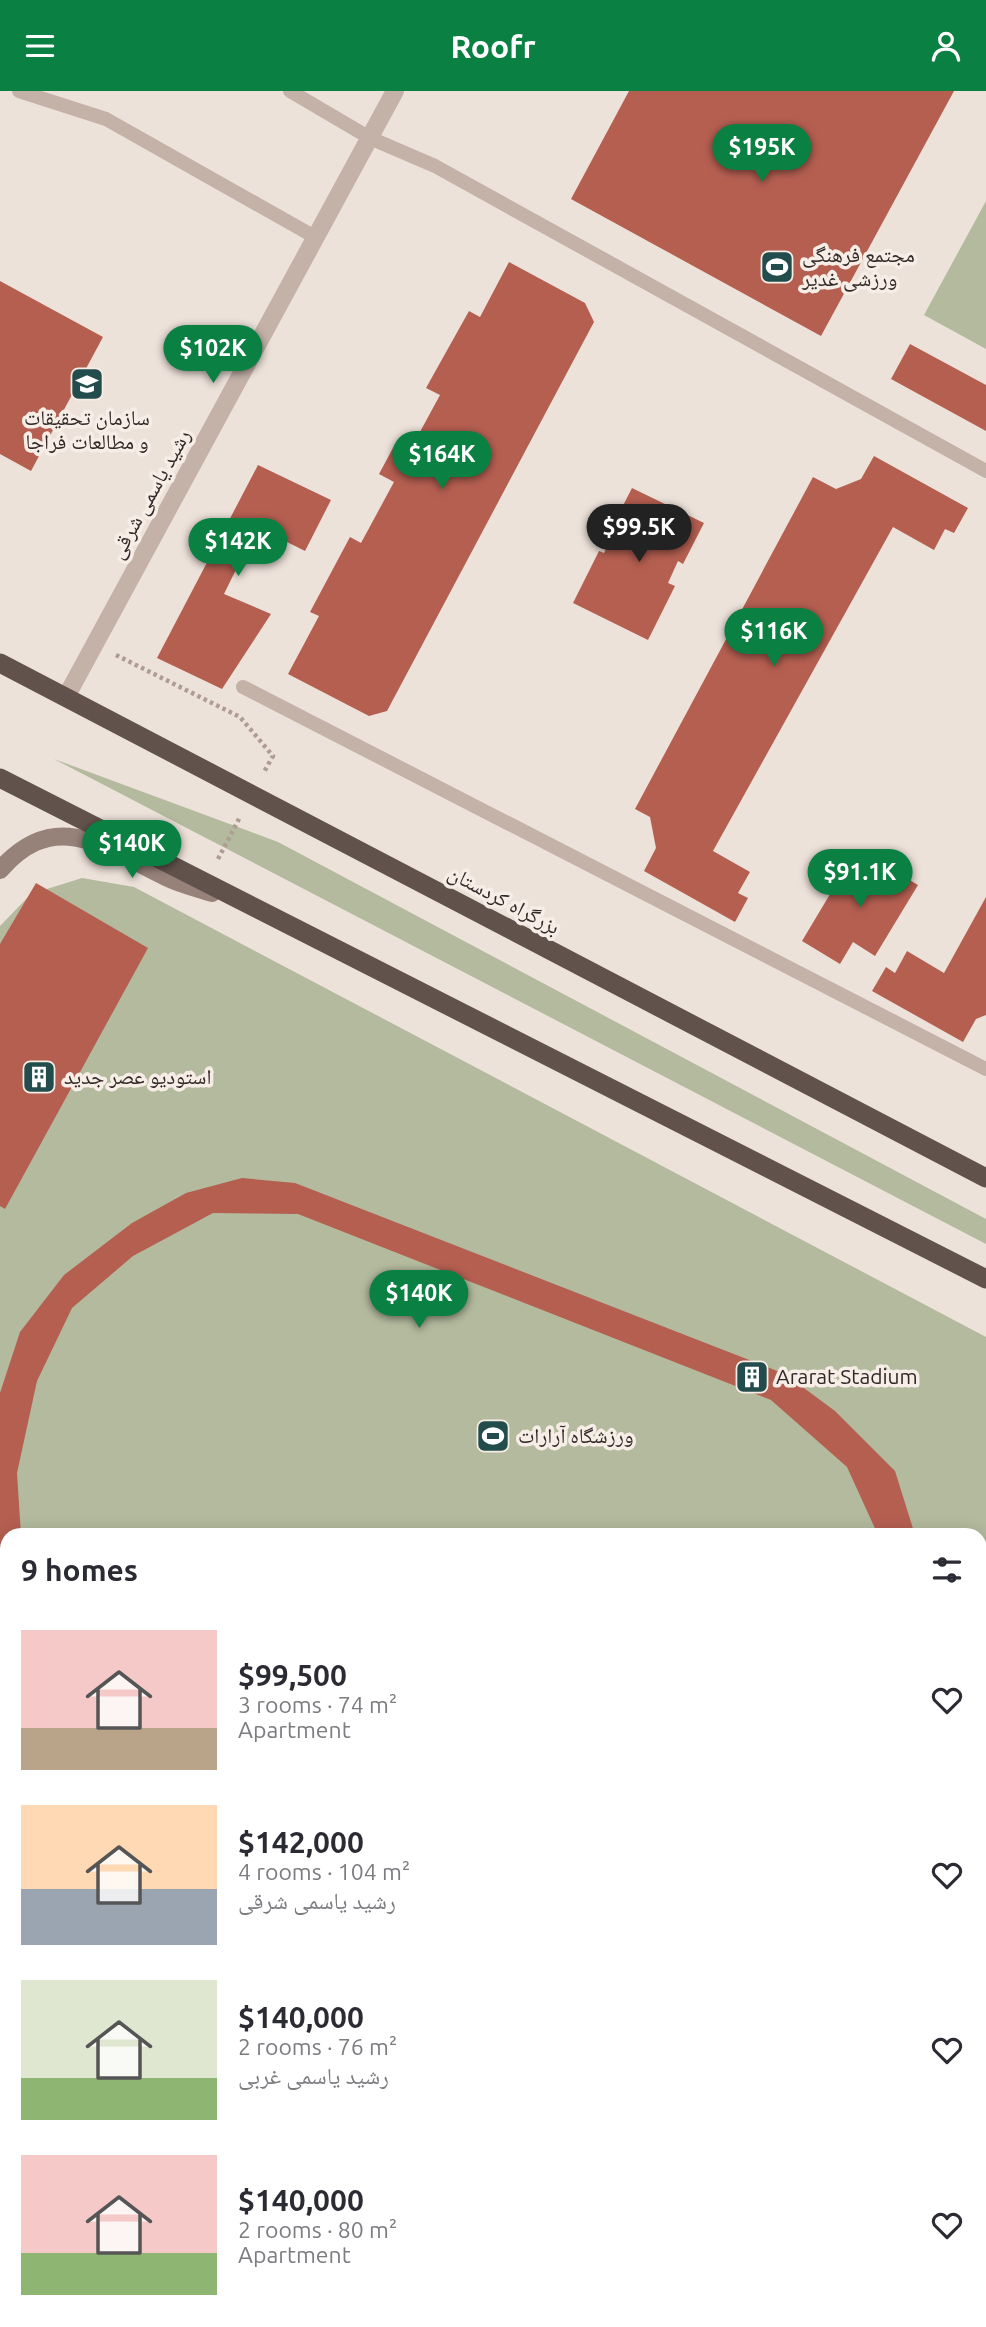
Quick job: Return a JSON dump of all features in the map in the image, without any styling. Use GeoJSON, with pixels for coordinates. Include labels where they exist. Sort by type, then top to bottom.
{"type":"FeatureCollection","features":[{"type":"Feature","properties":{"kind":"highway","name":"بزرگراه کردستان"},"geometry":{"type":"LineString","coordinates":[[0,663],[986,1178]]}},
{"type":"Feature","properties":{"kind":"highway"},"geometry":{"type":"LineString","coordinates":[[0,778],[986,1279]]}},
{"type":"Feature","properties":{"kind":"main road"},"geometry":{"type":"LineString","coordinates":[[0,870],[26,846],[43,838],[64,837],[94,842],[167,877],[261,909]]}},
{"type":"Feature","properties":{"kind":"street","name":"رشید یاسمی شرقی"},"geometry":{"type":"LineString","coordinates":[[66,697],[395,91]]}},
{"type":"Feature","properties":{"kind":"lane"},"geometry":{"type":"LineString","coordinates":[[19,91],[106,120],[316,237]]}},
{"type":"Feature","properties":{"kind":"lane"},"geometry":{"type":"LineString","coordinates":[[290,91],[370,138],[435,166],[986,471]]}},
{"type":"Feature","properties":{"kind":"lane"},"geometry":{"type":"LineString","coordinates":[[243,687],[986,1069]]}},
{"type":"Feature","properties":{"kind":"path"},"geometry":{"type":"LineString","coordinates":[[94,644],[240,717],[273,756],[260,780]]}},
{"type":"Feature","properties":{"kind":"path"},"geometry":{"type":"LineString","coordinates":[[214,865],[240,816]]}},
{"type":"Feature","properties":{"kind":"green space"},"geometry":{"type":"Polygon","coordinates":[[[986,201],[986,349],[924,315],[986,201]]]}},
{"type":"Feature","properties":{"kind":"green space"},"geometry":{"type":"Polygon","coordinates":[[[54,759],[278,842],[986,1219],[986,1244],[54,759]]]}},
{"type":"Feature","properties":{"kind":"green space","name":"ورزشگاه آرارات"},"geometry":{"type":"Polygon","coordinates":[[[82,878],[134,887],[986,1337],[986,1528],[0,1528],[0,926],[31,894],[82,878]]]}},
{"type":"Feature","properties":{"kind":"building","name":"مجتمع فرهنگی ورزشی غدیر"},"geometry":{"type":"Polygon","coordinates":[[[629,91],[954,91],[821,336],[571,199],[629,91]]]}},
{"type":"Feature","properties":{"kind":"building"},"geometry":{"type":"Polygon","coordinates":[[[509,262],[585,303],[594,322],[387,711],[369,716],[288,674],[319,616],[310,612],[350,537],[361,543],[394,482],[379,474],[394,446],[408,454],[440,395],[426,388],[469,311],[480,317],[509,262]]]}},
{"type":"Feature","properties":{"kind":"building"},"geometry":{"type":"Polygon","coordinates":[[[0,281],[103,337],[31,471],[0,454],[0,281]]]}},
{"type":"Feature","properties":{"kind":"building"},"geometry":{"type":"Polygon","coordinates":[[[910,344],[986,385],[986,431],[891,379],[910,344]]]}},
{"type":"Feature","properties":{"kind":"building"},"geometry":{"type":"Polygon","coordinates":[[[874,456],[968,508],[954,533],[945,529],[934,550],[893,527],[713,851],[750,872],[738,893],[748,898],[735,922],[644,871],[656,848],[650,817],[635,809],[813,477],[836,489],[861,479],[874,456]]]}},
{"type":"Feature","properties":{"kind":"building"},"geometry":{"type":"Polygon","coordinates":[[[258,465],[331,500],[305,551],[257,527],[224,594],[271,614],[222,689],[157,658],[258,465]]]}},
{"type":"Feature","properties":{"kind":"building"},"geometry":{"type":"Polygon","coordinates":[[[632,488],[704,523],[683,564],[678,561],[668,583],[675,586],[648,640],[573,603],[599,551],[604,553],[613,535],[609,533],[632,488]]]}},
{"type":"Feature","properties":{"kind":"building"},"geometry":{"type":"Polygon","coordinates":[[[857,849],[918,885],[875,956],[853,942],[840,964],[802,941],[857,849]]]}},
{"type":"Feature","properties":{"kind":"building","name":"استودیو عصر جدید"},"geometry":{"type":"Polygon","coordinates":[[[36,883],[148,948],[5,1209],[0,1206],[0,944],[36,883]]]}},
{"type":"Feature","properties":{"kind":"building"},"geometry":{"type":"Polygon","coordinates":[[[986,897],[986,1015],[976,1019],[963,1042],[872,991],[886,967],[895,973],[907,951],[944,973],[986,897]]]}},
{"type":"Feature","properties":{"kind":"building","name":"Ararat Stadium"},"geometry":{"type":"Polygon","coordinates":[[[242,1178],[295,1183],[785,1374],[835,1411],[895,1471],[913,1528],[875,1528],[847,1467],[771,1400],[298,1214],[213,1213],[133,1256],[72,1308],[37,1381],[17,1473],[21,1528],[0,1528],[0,1393],[20,1332],[64,1275],[132,1223],[186,1193],[242,1178]]]}},
{"type":"Feature","properties":{"kind":"place","name":"مجتمع فرهنگی ورزشی غدیر"},"geometry":{"type":"Point","coordinates":[777,267]}},
{"type":"Feature","properties":{"kind":"place","name":"سازمان تحقیقات و مطالعات فراجا"},"geometry":{"type":"Point","coordinates":[87,384]}},
{"type":"Feature","properties":{"kind":"place","name":"استودیو عصر جدید"},"geometry":{"type":"Point","coordinates":[39,1077]}},
{"type":"Feature","properties":{"kind":"place","name":"Ararat Stadium"},"geometry":{"type":"Point","coordinates":[752,1377]}},
{"type":"Feature","properties":{"kind":"place","name":"ورزشگاه آرارات"},"geometry":{"type":"Point","coordinates":[493,1436]}}]}
